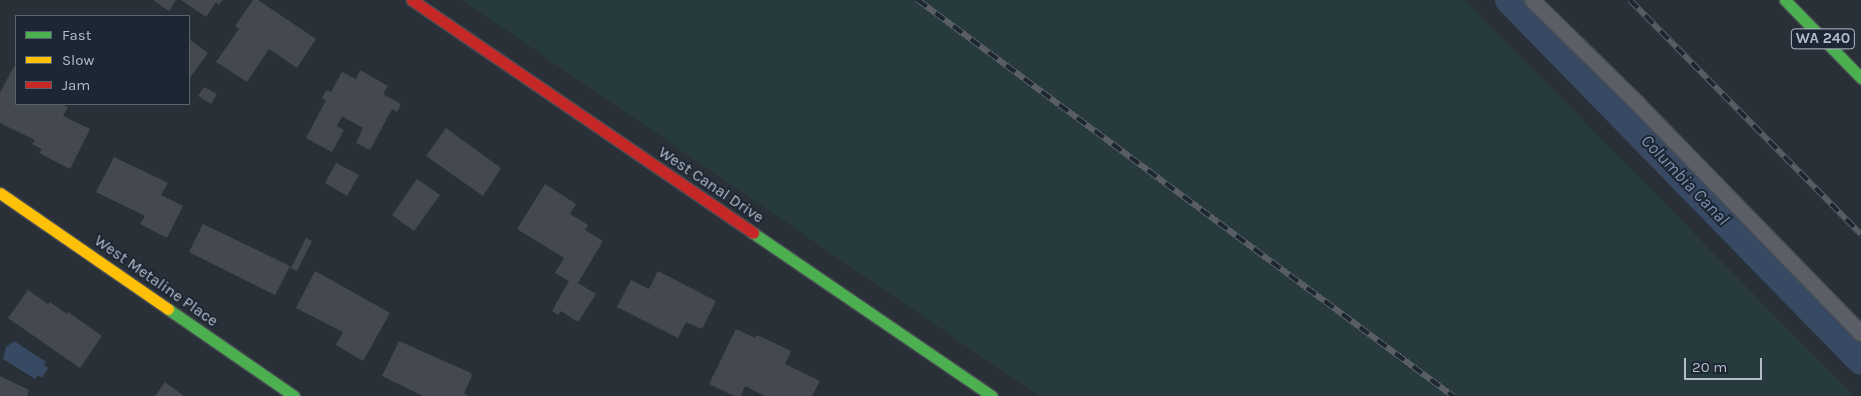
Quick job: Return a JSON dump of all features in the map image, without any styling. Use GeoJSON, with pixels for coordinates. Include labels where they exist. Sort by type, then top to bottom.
{"type":"FeatureCollection","features":[{"type":"Feature","properties":{"kind":"main road","name":"West Canal Drive"},"geometry":{"type":"LineString","coordinates":[[412,0],[992,396]]}},
{"type":"Feature","properties":{"kind":"main road","name":"WA 240"},"geometry":{"type":"LineString","coordinates":[[1784,0],[1861,78]]}},
{"type":"Feature","properties":{"kind":"main road","name":"West Metaline Place"},"geometry":{"type":"LineString","coordinates":[[0,194],[294,396]]}},
{"type":"Feature","properties":{"kind":"lane"},"geometry":{"type":"LineString","coordinates":[[1532,0],[1637,103],[1861,333]]}},
{"type":"Feature","properties":{"kind":"green space"},"geometry":{"type":"Polygon","coordinates":[[[462,0],[1465,0],[1854,396],[1039,396],[462,0]]]}},
{"type":"Feature","properties":{"kind":"water"},"geometry":{"type":"Polygon","coordinates":[[[14,341],[46,362],[44,365],[48,368],[42,378],[38,375],[35,379],[3,359],[6,347],[14,341]]]}},
{"type":"Feature","properties":{"kind":"building"},"geometry":{"type":"Polygon","coordinates":[[[153,0],[176,0],[169,11],[153,0]]]}},
{"type":"Feature","properties":{"kind":"building"},"geometry":{"type":"Polygon","coordinates":[[[181,0],[223,0],[219,5],[216,2],[206,17],[181,0]]]}},
{"type":"Feature","properties":{"kind":"building"},"geometry":{"type":"Polygon","coordinates":[[[253,0],[258,0],[316,39],[297,68],[269,49],[247,82],[216,62],[239,29],[235,26],[253,0]]]}},
{"type":"Feature","properties":{"kind":"building"},"geometry":{"type":"Polygon","coordinates":[[[190,40],[208,53],[190,78],[190,40]]]}},
{"type":"Feature","properties":{"kind":"building"},"geometry":{"type":"Polygon","coordinates":[[[14,66],[15,105],[63,105],[68,107],[63,116],[90,129],[70,169],[39,153],[42,149],[32,144],[35,140],[0,123],[0,93],[14,66]]]}},
{"type":"Feature","properties":{"kind":"building"},"geometry":{"type":"Polygon","coordinates":[[[360,70],[388,86],[383,94],[401,104],[397,112],[392,109],[370,150],[356,143],[363,128],[342,116],[337,126],[344,130],[332,152],[306,138],[326,100],[322,98],[326,90],[331,92],[342,72],[356,79],[360,70]]]}},
{"type":"Feature","properties":{"kind":"building"},"geometry":{"type":"Polygon","coordinates":[[[204,87],[217,94],[211,104],[198,96],[204,87]]]}},
{"type":"Feature","properties":{"kind":"building"},"geometry":{"type":"Polygon","coordinates":[[[446,128],[501,168],[483,196],[426,156],[446,128]]]}},
{"type":"Feature","properties":{"kind":"building"},"geometry":{"type":"Polygon","coordinates":[[[114,157],[168,183],[161,195],[183,206],[167,238],[140,224],[145,216],[96,192],[114,157]]]}},
{"type":"Feature","properties":{"kind":"building"},"geometry":{"type":"Polygon","coordinates":[[[336,163],[359,175],[347,196],[325,183],[336,163]]]}},
{"type":"Feature","properties":{"kind":"building"},"geometry":{"type":"Polygon","coordinates":[[[417,179],[440,195],[414,231],[392,215],[417,179]]]}},
{"type":"Feature","properties":{"kind":"building"},"geometry":{"type":"Polygon","coordinates":[[[545,184],[576,204],[570,214],[588,225],[585,230],[603,241],[578,283],[596,294],[578,322],[561,311],[558,315],[552,311],[569,281],[555,273],[564,258],[517,229],[545,184]]]}},
{"type":"Feature","properties":{"kind":"building"},"geometry":{"type":"Polygon","coordinates":[[[203,224],[290,266],[275,295],[189,252],[203,224]]]}},
{"type":"Feature","properties":{"kind":"building"},"geometry":{"type":"Polygon","coordinates":[[[306,238],[312,241],[297,271],[291,268],[306,238]]]}},
{"type":"Feature","properties":{"kind":"building"},"geometry":{"type":"Polygon","coordinates":[[[315,271],[390,313],[363,361],[336,345],[343,332],[296,308],[315,271]]]}},
{"type":"Feature","properties":{"kind":"building"},"geometry":{"type":"Polygon","coordinates":[[[658,271],[716,301],[702,329],[686,322],[678,338],[617,307],[631,280],[649,289],[658,271]]]}},
{"type":"Feature","properties":{"kind":"building"},"geometry":{"type":"Polygon","coordinates":[[[28,290],[48,304],[50,302],[67,314],[68,312],[102,336],[80,368],[8,318],[28,290]]]}},
{"type":"Feature","properties":{"kind":"building"},"geometry":{"type":"Polygon","coordinates":[[[736,329],[755,338],[757,335],[791,351],[785,364],[820,381],[812,396],[765,396],[745,386],[741,396],[734,396],[709,384],[736,329]]]}},
{"type":"Feature","properties":{"kind":"building"},"geometry":{"type":"Polygon","coordinates":[[[399,341],[471,373],[472,376],[464,393],[469,396],[423,396],[382,376],[399,341]]]}},
{"type":"Feature","properties":{"kind":"building"},"geometry":{"type":"Polygon","coordinates":[[[0,376],[29,390],[27,396],[0,396],[0,376]]]}},
{"type":"Feature","properties":{"kind":"building"},"geometry":{"type":"Polygon","coordinates":[[[165,382],[184,396],[155,396],[165,382]]]}},
{"type":"Feature","properties":{"kind":"waterway","name":"Columbia Canal"},"geometry":{"type":"LineString","coordinates":[[1509,0],[1861,361]]}},
{"type":"Feature","properties":{"kind":"railway"},"geometry":{"type":"LineString","coordinates":[[918,0],[1453,396]]}},
{"type":"Feature","properties":{"kind":"railway"},"geometry":{"type":"LineString","coordinates":[[1630,0],[1861,234]]}},
{"type":"Feature","properties":{"kind":"traffic: fast"},"geometry":{"type":"LineString","coordinates":[[1785,0],[1861,78]]}},
{"type":"Feature","properties":{"kind":"traffic: fast"},"geometry":{"type":"LineString","coordinates":[[753,233],[992,396]]}},
{"type":"Feature","properties":{"kind":"traffic: fast"},"geometry":{"type":"LineString","coordinates":[[168,309],[294,396]]}},
{"type":"Feature","properties":{"kind":"traffic: slow"},"geometry":{"type":"LineString","coordinates":[[0,193],[168,309]]}},
{"type":"Feature","properties":{"kind":"traffic: jam"},"geometry":{"type":"LineString","coordinates":[[412,0],[753,233]]}}]}
